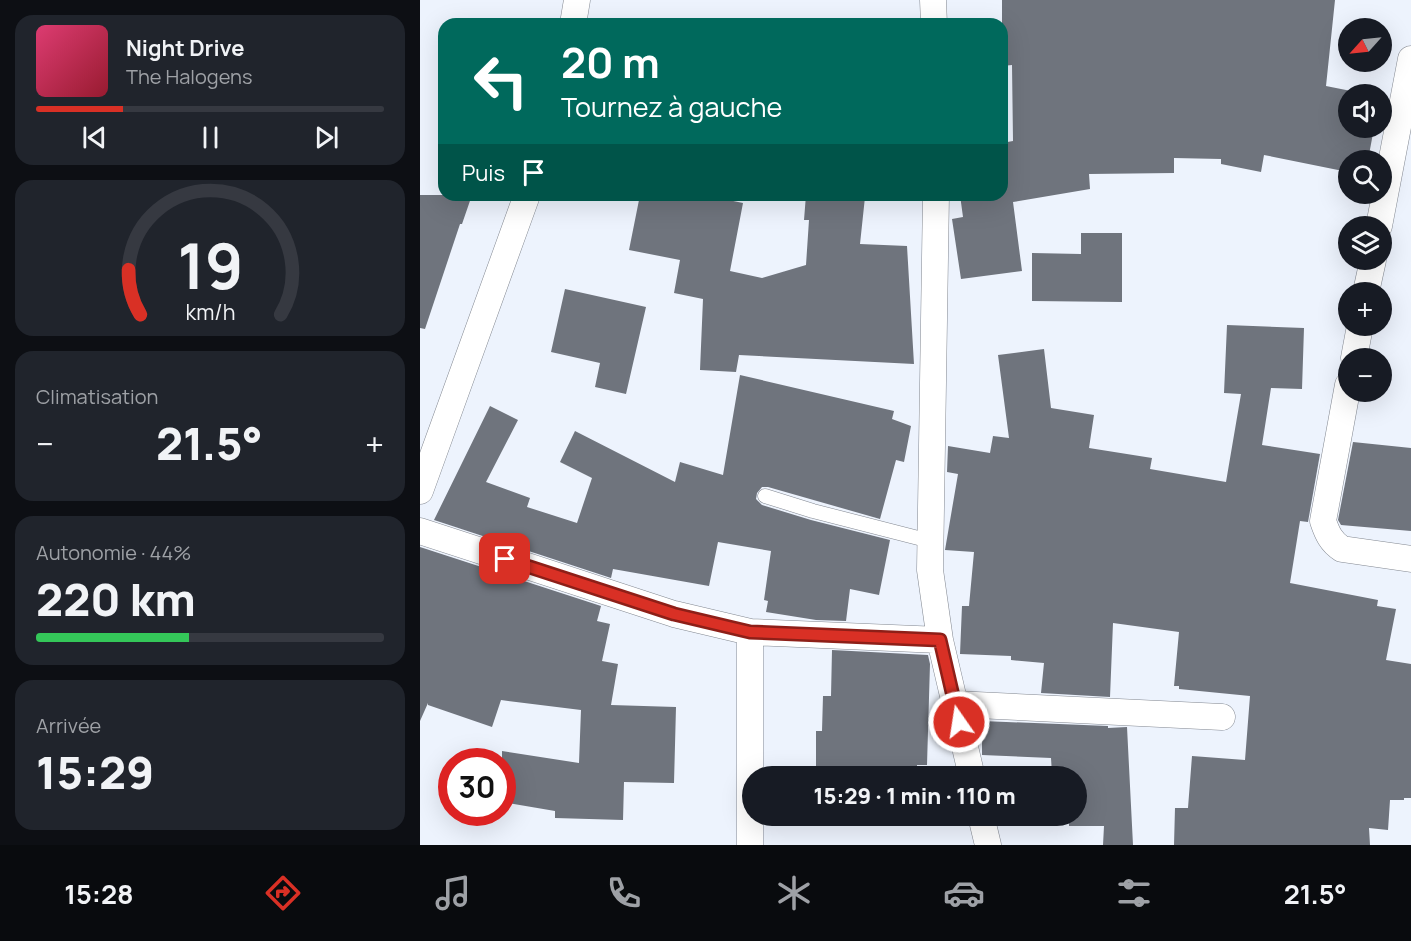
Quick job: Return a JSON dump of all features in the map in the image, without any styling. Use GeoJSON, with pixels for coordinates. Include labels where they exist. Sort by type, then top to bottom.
{"type":"FeatureCollection","features":[{"type":"Feature","properties":{"kind":"street"},"geometry":{"type":"LineString","coordinates":[[574,18],[577,0]]}},
{"type":"Feature","properties":{"kind":"street"},"geometry":{"type":"LineString","coordinates":[[933,0],[934,18]]}},
{"type":"Feature","properties":{"kind":"street"},"geometry":{"type":"LineString","coordinates":[[1381,216],[1411,58]]}},
{"type":"Feature","properties":{"kind":"street"},"geometry":{"type":"LineString","coordinates":[[420,491],[525,201]]}},
{"type":"Feature","properties":{"kind":"street"},"geometry":{"type":"LineString","coordinates":[[936,201],[930,570],[940,640],[969,766]]}},
{"type":"Feature","properties":{"kind":"street"},"geometry":{"type":"LineString","coordinates":[[1345,402],[1323,521],[1328,535],[1334,544],[1342,549],[1411,559]]}},
{"type":"Feature","properties":{"kind":"street"},"geometry":{"type":"LineString","coordinates":[[420,531],[674,614],[750,632],[940,640]]}},
{"type":"Feature","properties":{"kind":"street"},"geometry":{"type":"LineString","coordinates":[[750,632],[750,845]]}},
{"type":"Feature","properties":{"kind":"street"},"geometry":{"type":"LineString","coordinates":[[955,704],[1222,717]]}},
{"type":"Feature","properties":{"kind":"street"},"geometry":{"type":"LineString","coordinates":[[983,826],[988,845]]}},
{"type":"Feature","properties":{"kind":"lane"},"geometry":{"type":"LineString","coordinates":[[765,496],[813,511],[930,541]]}},
{"type":"Feature","properties":{"kind":"building"},"geometry":{"type":"Polygon","coordinates":[[[1002,0],[1335,0],[1326,86],[1338,88],[1338,138],[1372,138],[1370,150],[1338,150],[1338,170],[1264,155],[1261,172],[1221,164],[1221,159],[1174,158],[1174,173],[1089,174],[1090,189],[1013,202],[1022,271],[961,279],[952,219],[963,217],[961,201],[1008,201],[1008,142],[1013,141],[1012,65],[1008,65],[1008,18],[1002,18],[1002,0]]]}},
{"type":"Feature","properties":{"kind":"building"},"geometry":{"type":"Polygon","coordinates":[[[420,195],[438,195],[438,201],[470,201],[425,329],[420,328],[420,195]]]}},
{"type":"Feature","properties":{"kind":"building"},"geometry":{"type":"Polygon","coordinates":[[[639,201],[733,201],[743,203],[730,271],[762,278],[806,265],[809,220],[804,220],[806,201],[865,201],[860,244],[907,246],[914,364],[739,355],[736,372],[700,370],[703,299],[674,293],[680,260],[629,250],[639,201]]]}},
{"type":"Feature","properties":{"kind":"building"},"geometry":{"type":"Polygon","coordinates":[[[1081,233],[1122,233],[1122,302],[1032,301],[1032,253],[1081,254],[1081,233]]]}},
{"type":"Feature","properties":{"kind":"building"},"geometry":{"type":"Polygon","coordinates":[[[565,289],[646,307],[626,394],[595,387],[600,363],[551,352],[565,289]]]}},
{"type":"Feature","properties":{"kind":"building"},"geometry":{"type":"Polygon","coordinates":[[[1227,325],[1304,328],[1302,389],[1271,388],[1262,445],[1320,454],[1308,522],[1300,521],[1290,583],[1378,600],[1377,606],[1396,609],[1386,660],[1411,664],[1411,798],[1390,800],[1388,830],[1369,828],[1370,845],[1174,845],[1175,808],[1188,808],[1192,756],[1245,760],[1250,696],[1179,689],[1179,686],[1174,686],[1179,632],[1113,623],[1110,697],[1041,693],[1044,663],[1011,660],[1011,656],[960,654],[962,606],[969,606],[974,552],[945,550],[958,474],[947,472],[948,446],[990,453],[993,436],[1009,438],[998,355],[1044,349],[1051,408],[1094,415],[1089,448],[1152,458],[1150,469],[1226,482],[1241,394],[1224,393],[1227,325]]]}},
{"type":"Feature","properties":{"kind":"building"},"geometry":{"type":"Polygon","coordinates":[[[740,375],[894,411],[892,419],[911,426],[904,462],[896,460],[880,519],[768,487],[762,487],[757,493],[756,499],[762,505],[890,540],[879,595],[850,589],[846,621],[816,620],[766,612],[768,601],[764,600],[771,551],[718,542],[709,586],[613,569],[611,578],[434,520],[490,406],[518,420],[486,482],[530,498],[527,507],[577,523],[592,478],[560,462],[575,431],[675,482],[680,462],[723,475],[740,375]]]}},
{"type":"Feature","properties":{"kind":"building"},"geometry":{"type":"Polygon","coordinates":[[[1353,442],[1411,448],[1411,531],[1341,525],[1338,520],[1353,442]]]}},
{"type":"Feature","properties":{"kind":"building"},"geometry":{"type":"Polygon","coordinates":[[[420,547],[601,606],[597,621],[610,624],[602,661],[618,664],[611,705],[676,707],[674,783],[624,782],[623,820],[555,818],[555,811],[516,804],[516,753],[579,763],[581,710],[501,700],[492,727],[428,705],[428,703],[420,721],[420,547]]]}},
{"type":"Feature","properties":{"kind":"building"},"geometry":{"type":"Polygon","coordinates":[[[832,650],[928,655],[930,664],[927,765],[816,766],[816,731],[822,731],[823,696],[831,696],[832,650]]]}},
{"type":"Feature","properties":{"kind":"building"},"geometry":{"type":"Polygon","coordinates":[[[982,721],[1127,727],[1133,845],[1103,845],[1104,826],[1087,826],[1087,766],[1052,766],[1051,758],[982,755],[982,721]]]}},
{"type":"Feature","properties":{"kind":"route"},"geometry":{"type":"LineString","coordinates":[[505,559],[674,614],[750,632],[940,640],[959,722]]}}]}
